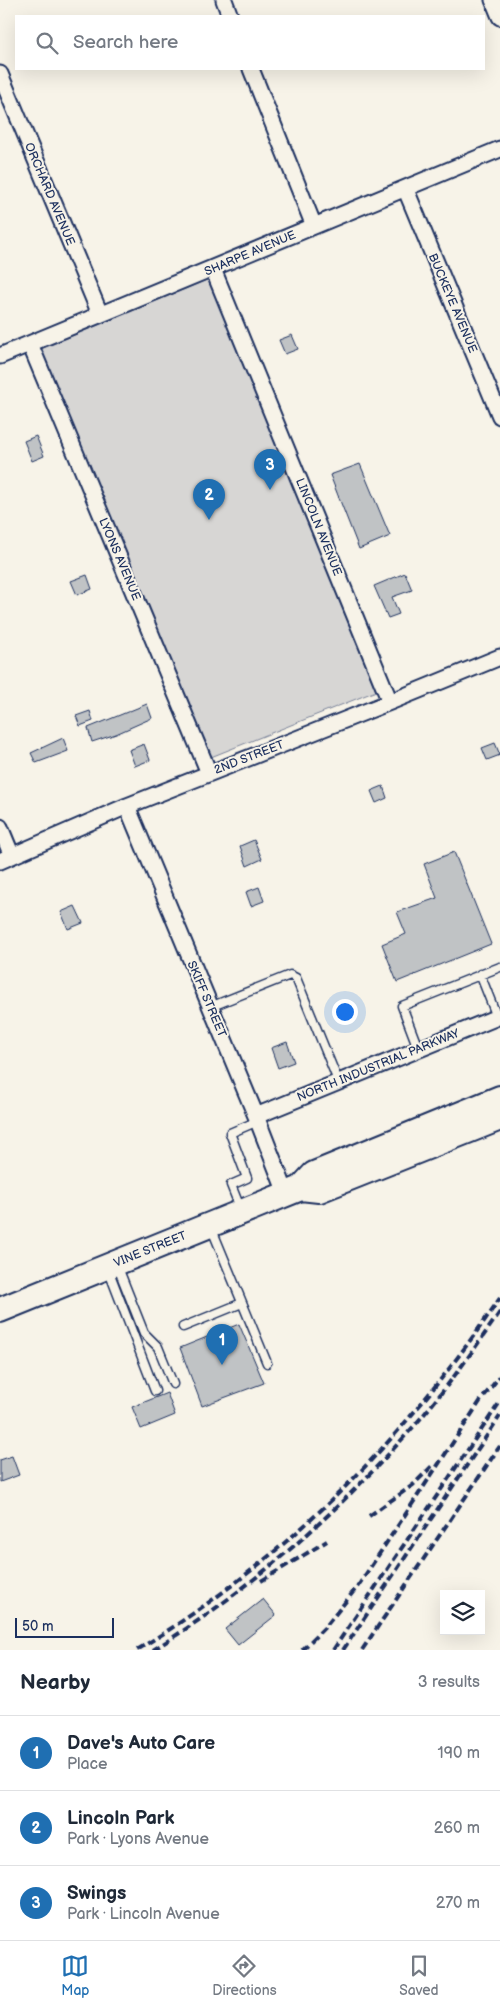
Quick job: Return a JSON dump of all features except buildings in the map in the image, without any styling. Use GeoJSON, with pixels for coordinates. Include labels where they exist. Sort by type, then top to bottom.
{"type":"FeatureCollection","features":[{"type":"Feature","properties":{"kind":"main road","name":"VINE STREET"},"geometry":{"type":"LineString","coordinates":[[0,1310],[242,1212],[293,1190],[314,1174],[500,1098]]}},
{"type":"Feature","properties":{"kind":"main road","name":"VINE STREET"},"geometry":{"type":"LineString","coordinates":[[293,1190],[319,1190],[500,1118]]}},
{"type":"Feature","properties":{"kind":"street"},"geometry":{"type":"LineString","coordinates":[[224,0],[230,15]]}},
{"type":"Feature","properties":{"kind":"street"},"geometry":{"type":"LineString","coordinates":[[493,0],[500,18]]}},
{"type":"Feature","properties":{"kind":"street"},"geometry":{"type":"LineString","coordinates":[[251,70],[314,226]]}},
{"type":"Feature","properties":{"kind":"street","name":"ORCHARD AVENUE"},"geometry":{"type":"LineString","coordinates":[[0,74],[100,314]]}},
{"type":"Feature","properties":{"kind":"street","name":"SHARPE AVENUE"},"geometry":{"type":"LineString","coordinates":[[0,356],[500,150]]}},
{"type":"Feature","properties":{"kind":"street","name":"BUCKEYE AVENUE"},"geometry":{"type":"LineString","coordinates":[[406,190],[500,416]]}},
{"type":"Feature","properties":{"kind":"street","name":"LINCOLN AVENUE"},"geometry":{"type":"LineString","coordinates":[[213,269],[390,702]]}},
{"type":"Feature","properties":{"kind":"street","name":"LYONS AVENUE"},"geometry":{"type":"LineString","coordinates":[[30,344],[209,773]]}},
{"type":"Feature","properties":{"kind":"street","name":"2ND STREET"},"geometry":{"type":"LineString","coordinates":[[6,858],[126,806],[500,657]]}},
{"type":"Feature","properties":{"kind":"street","name":"SKIFF STREET"},"geometry":{"type":"LineString","coordinates":[[126,806],[257,1118],[293,1190]]}},
{"type":"Feature","properties":{"kind":"street"},"geometry":{"type":"LineString","coordinates":[[0,827],[6,858]]}},
{"type":"Feature","properties":{"kind":"street","name":"NORTH INDUSTRIAL PARKWAY"},"geometry":{"type":"LineString","coordinates":[[257,1118],[338,1081],[498,1016]]}},
{"type":"Feature","properties":{"kind":"lane"},"geometry":{"type":"LineString","coordinates":[[418,1048],[402,1006],[500,967]]}},
{"type":"Feature","properties":{"kind":"lane"},"geometry":{"type":"LineString","coordinates":[[480,974],[498,1016]]}},
{"type":"Feature","properties":{"kind":"lane"},"geometry":{"type":"LineString","coordinates":[[210,1007],[290,975],[296,978],[338,1081]]}},
{"type":"Feature","properties":{"kind":"lane"},"geometry":{"type":"LineString","coordinates":[[242,1212],[231,1185],[247,1178],[230,1133],[257,1118]]}},
{"type":"Feature","properties":{"kind":"lane"},"geometry":{"type":"LineString","coordinates":[[210,1225],[267,1363]]}},
{"type":"Feature","properties":{"kind":"lane"},"geometry":{"type":"LineString","coordinates":[[111,1265],[144,1333],[158,1347],[173,1384]]}},
{"type":"Feature","properties":{"kind":"lane"},"geometry":{"type":"LineString","coordinates":[[111,1265],[155,1391]]}},
{"type":"Feature","properties":{"kind":"lane"},"geometry":{"type":"LineString","coordinates":[[183,1327],[242,1303]]}},
{"type":"Feature","properties":{"kind":"shaded area"},"geometry":{"type":"Polygon","coordinates":[[[209,279],[376,691],[211,757],[41,349],[209,279]]]}},
{"type":"Feature","properties":{"kind":"railway"},"geometry":{"type":"LineString","coordinates":[[137,1650],[191,1615],[243,1577],[338,1494],[423,1401],[500,1298]]}},
{"type":"Feature","properties":{"kind":"railway"},"geometry":{"type":"LineString","coordinates":[[153,1650],[188,1628],[255,1578],[287,1552],[348,1496],[430,1407],[500,1312]]}},
{"type":"Feature","properties":{"kind":"railway"},"geometry":{"type":"LineString","coordinates":[[302,1650],[326,1626],[358,1586],[481,1400],[500,1376]]}},
{"type":"Feature","properties":{"kind":"railway"},"geometry":{"type":"LineString","coordinates":[[333,1650],[500,1402]]}},
{"type":"Feature","properties":{"kind":"railway"},"geometry":{"type":"LineString","coordinates":[[343,1650],[500,1416]]}},
{"type":"Feature","properties":{"kind":"railway"},"geometry":{"type":"LineString","coordinates":[[362,1650],[500,1446]]}},
{"type":"Feature","properties":{"kind":"railway"},"geometry":{"type":"LineString","coordinates":[[369,1516],[413,1485],[432,1466]]}},
{"type":"Feature","properties":{"kind":"railway"},"geometry":{"type":"LineString","coordinates":[[261,1581],[327,1541]]}},
{"type":"Feature","properties":{"kind":"place","name":"Swings"},"geometry":{"type":"Point","coordinates":[270,490]}},
{"type":"Feature","properties":{"kind":"place","name":"Lincoln Park"},"geometry":{"type":"Point","coordinates":[209,520]}},
{"type":"Feature","properties":{"kind":"place","name":"Dave's Auto Care"},"geometry":{"type":"Point","coordinates":[222,1365]}}]}
